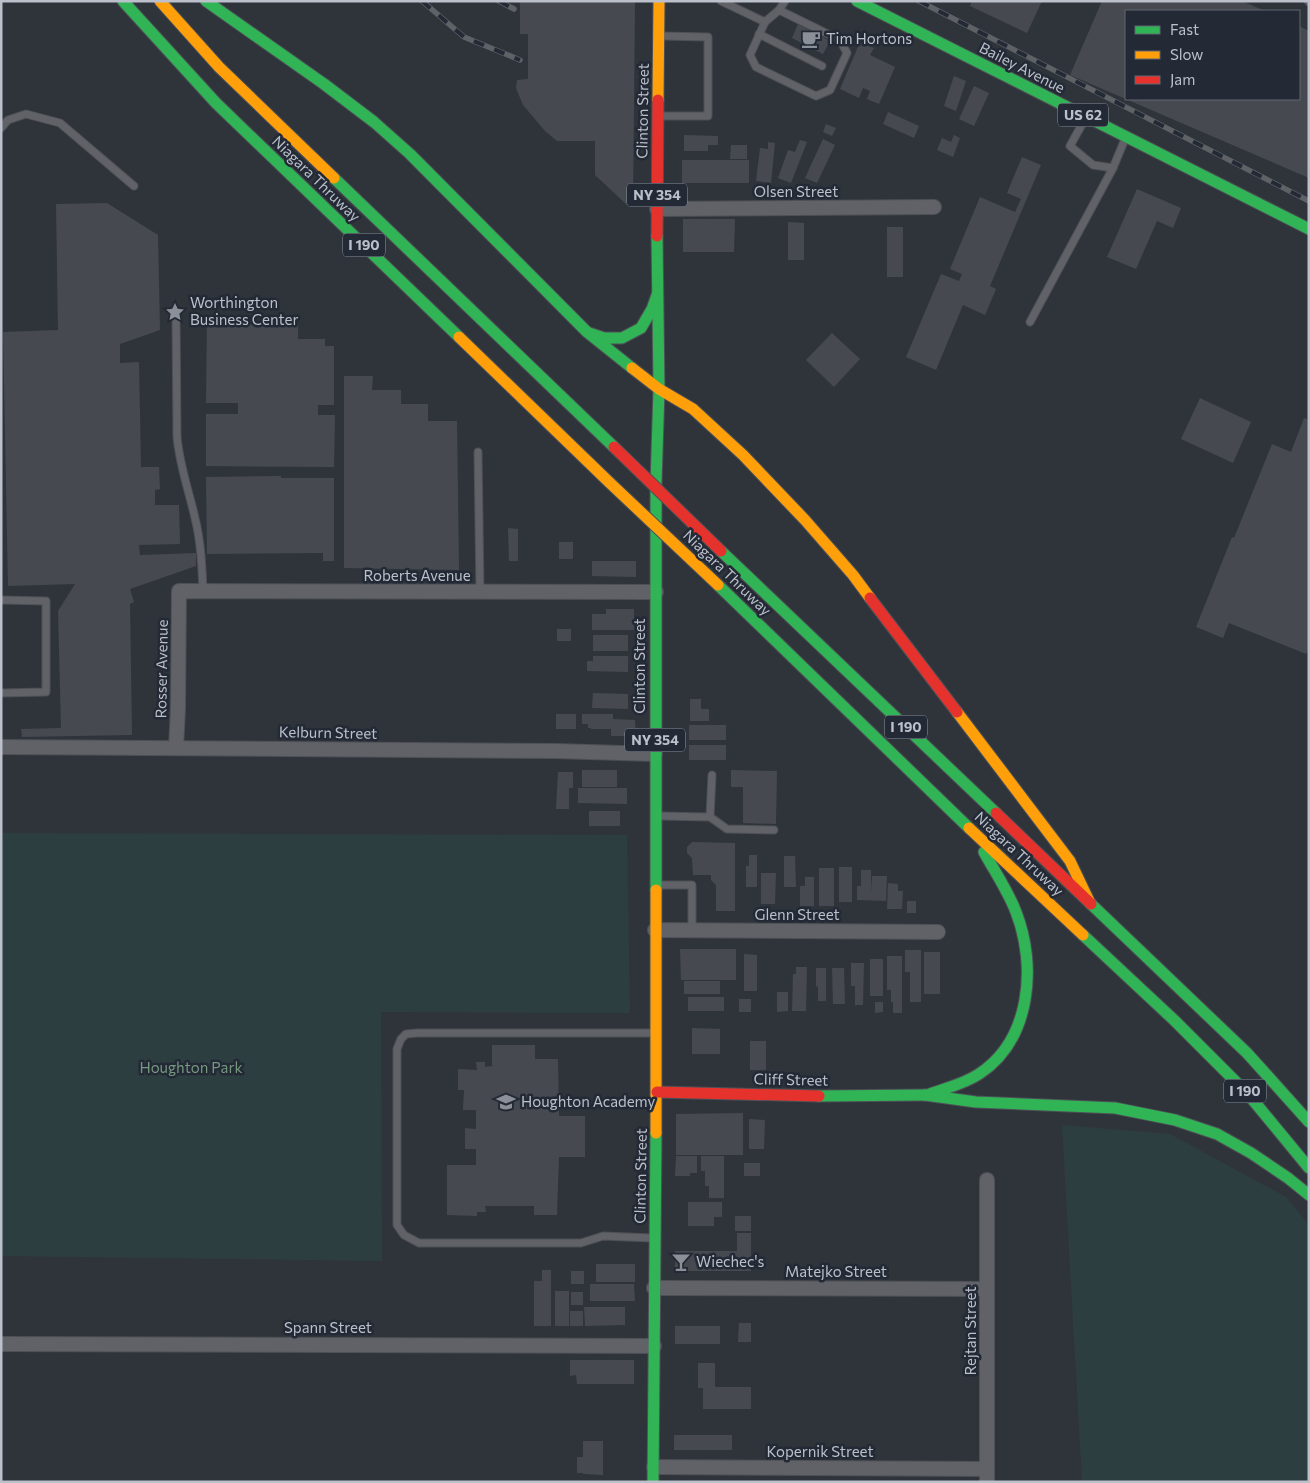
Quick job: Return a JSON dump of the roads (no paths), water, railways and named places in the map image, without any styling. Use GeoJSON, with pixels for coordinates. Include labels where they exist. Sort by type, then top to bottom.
{"type":"FeatureCollection","features":[{"type":"Feature","properties":{"kind":"main road","name":"Niagara Thruway"},"geometry":{"type":"LineString","coordinates":[[123,1],[216,103],[972,830],[1174,1020],[1248,1094],[1309,1168]]}},
{"type":"Feature","properties":{"kind":"main road","name":"Niagara Thruway"},"geometry":{"type":"LineString","coordinates":[[160,1],[219,67],[721,551],[1247,1053],[1309,1122]]}},
{"type":"Feature","properties":{"kind":"main road"},"geometry":{"type":"LineString","coordinates":[[206,1],[324,84],[374,122],[410,154],[587,332],[659,389],[693,409],[743,455],[805,520],[853,575],[1070,861],[1090,903]]}},
{"type":"Feature","properties":{"kind":"main road","name":"Clinton Street"},"geometry":{"type":"LineString","coordinates":[[654,1482],[657,1092],[655,754],[656,483],[659,389],[657,210],[659,1]]}},
{"type":"Feature","properties":{"kind":"main road","name":"Bailey Avenue"},"geometry":{"type":"LineString","coordinates":[[856,1],[1309,229]]}},
{"type":"Feature","properties":{"kind":"main road"},"geometry":{"type":"LineString","coordinates":[[587,332],[604,338],[622,338],[641,328],[657,295]]}},
{"type":"Feature","properties":{"kind":"main road"},"geometry":{"type":"LineString","coordinates":[[925,1096],[978,1075],[990,1066],[1001,1054],[1016,1031],[1024,1002],[1027,982],[1026,955],[1016,912],[972,830]]}},
{"type":"Feature","properties":{"kind":"main road","name":"Cliff Street"},"geometry":{"type":"LineString","coordinates":[[657,1092],[925,1096]]}},
{"type":"Feature","properties":{"kind":"main road"},"geometry":{"type":"LineString","coordinates":[[925,1096],[976,1102],[1115,1108],[1175,1120],[1217,1134],[1266,1163],[1309,1195]]}},
{"type":"Feature","properties":{"kind":"street","name":"Olsen Street"},"geometry":{"type":"LineString","coordinates":[[657,210],[934,207]]}},
{"type":"Feature","properties":{"kind":"street","name":"Roberts Avenue"},"geometry":{"type":"LineString","coordinates":[[179,591],[656,592]]}},
{"type":"Feature","properties":{"kind":"street","name":"Rosser Avenue"},"geometry":{"type":"LineString","coordinates":[[176,748],[179,591]]}},
{"type":"Feature","properties":{"kind":"street","name":"Kelburn Street"},"geometry":{"type":"LineString","coordinates":[[1,747],[555,751],[655,754]]}},
{"type":"Feature","properties":{"kind":"street","name":"Glenn Street"},"geometry":{"type":"LineString","coordinates":[[655,930],[938,932]]}},
{"type":"Feature","properties":{"kind":"street","name":"Rejtan Street"},"geometry":{"type":"LineString","coordinates":[[986,1475],[987,1180]]}},
{"type":"Feature","properties":{"kind":"street","name":"Matejko Street"},"geometry":{"type":"LineString","coordinates":[[654,1288],[987,1289]]}},
{"type":"Feature","properties":{"kind":"street","name":"Spann Street"},"geometry":{"type":"LineString","coordinates":[[1,1344],[654,1346]]}},
{"type":"Feature","properties":{"kind":"street","name":"Kopernik Street"},"geometry":{"type":"LineString","coordinates":[[654,1467],[986,1475]]}},
{"type":"Feature","properties":{"kind":"lane"},"geometry":{"type":"LineString","coordinates":[[721,1],[765,22]]}},
{"type":"Feature","properties":{"kind":"lane"},"geometry":{"type":"LineString","coordinates":[[779,10],[840,40],[847,53],[830,90],[816,96],[756,67],[750,55],[765,22],[779,10],[784,1]]}},
{"type":"Feature","properties":{"kind":"lane"},"geometry":{"type":"LineString","coordinates":[[760,34],[822,66]]}},
{"type":"Feature","properties":{"kind":"lane"},"geometry":{"type":"LineString","coordinates":[[658,116],[708,116],[708,37],[659,36]]}},
{"type":"Feature","properties":{"kind":"lane"},"geometry":{"type":"LineString","coordinates":[[1,128],[8,120],[26,114],[60,123],[134,186]]}},
{"type":"Feature","properties":{"kind":"lane"},"geometry":{"type":"LineString","coordinates":[[1086,117],[1070,146],[1093,165],[1113,168]]}},
{"type":"Feature","properties":{"kind":"lane"},"geometry":{"type":"LineString","coordinates":[[1030,322],[1113,168],[1126,137]]}},
{"type":"Feature","properties":{"kind":"lane"},"geometry":{"type":"LineString","coordinates":[[176,314],[177,444],[196,519],[203,591]]}},
{"type":"Feature","properties":{"kind":"lane"},"geometry":{"type":"LineString","coordinates":[[478,452],[480,592]]}},
{"type":"Feature","properties":{"kind":"lane"},"geometry":{"type":"LineString","coordinates":[[1,600],[46,601],[46,692],[1,693]]}},
{"type":"Feature","properties":{"kind":"lane"},"geometry":{"type":"LineString","coordinates":[[710,817],[712,775]]}},
{"type":"Feature","properties":{"kind":"lane"},"geometry":{"type":"LineString","coordinates":[[655,816],[710,817],[727,829],[774,830]]}},
{"type":"Feature","properties":{"kind":"lane"},"geometry":{"type":"LineString","coordinates":[[655,885],[692,885],[692,930]]}},
{"type":"Feature","properties":{"kind":"lane"},"geometry":{"type":"LineString","coordinates":[[655,1238],[602,1236],[581,1243],[419,1243],[404,1235],[397,1225],[397,1058],[401,1039],[406,1034],[656,1033]]}},
{"type":"Feature","properties":{"kind":"railway"},"geometry":{"type":"LineString","coordinates":[[422,1],[464,37],[520,60]]}},
{"type":"Feature","properties":{"kind":"railway"},"geometry":{"type":"LineString","coordinates":[[499,1],[514,9]]}},
{"type":"Feature","properties":{"kind":"railway"},"geometry":{"type":"LineString","coordinates":[[919,1],[1309,201]]}},
{"type":"Feature","properties":{"kind":"place","name":"Tim Hortons"},"geometry":{"type":"Point","coordinates":[811,39]}},
{"type":"Feature","properties":{"kind":"place","name":"Worthington Business Center"},"geometry":{"type":"Point","coordinates":[175,312]}},
{"type":"Feature","properties":{"kind":"place","name":"Houghton Academy"},"geometry":{"type":"Point","coordinates":[506,1102]}},
{"type":"Feature","properties":{"kind":"place","name":"Wiechec's"},"geometry":{"type":"Point","coordinates":[681,1262]}},
{"type":"Feature","properties":{"kind":"park label","name":"Houghton Park"},"geometry":{"type":"Point","coordinates":[191,1068]}}]}
